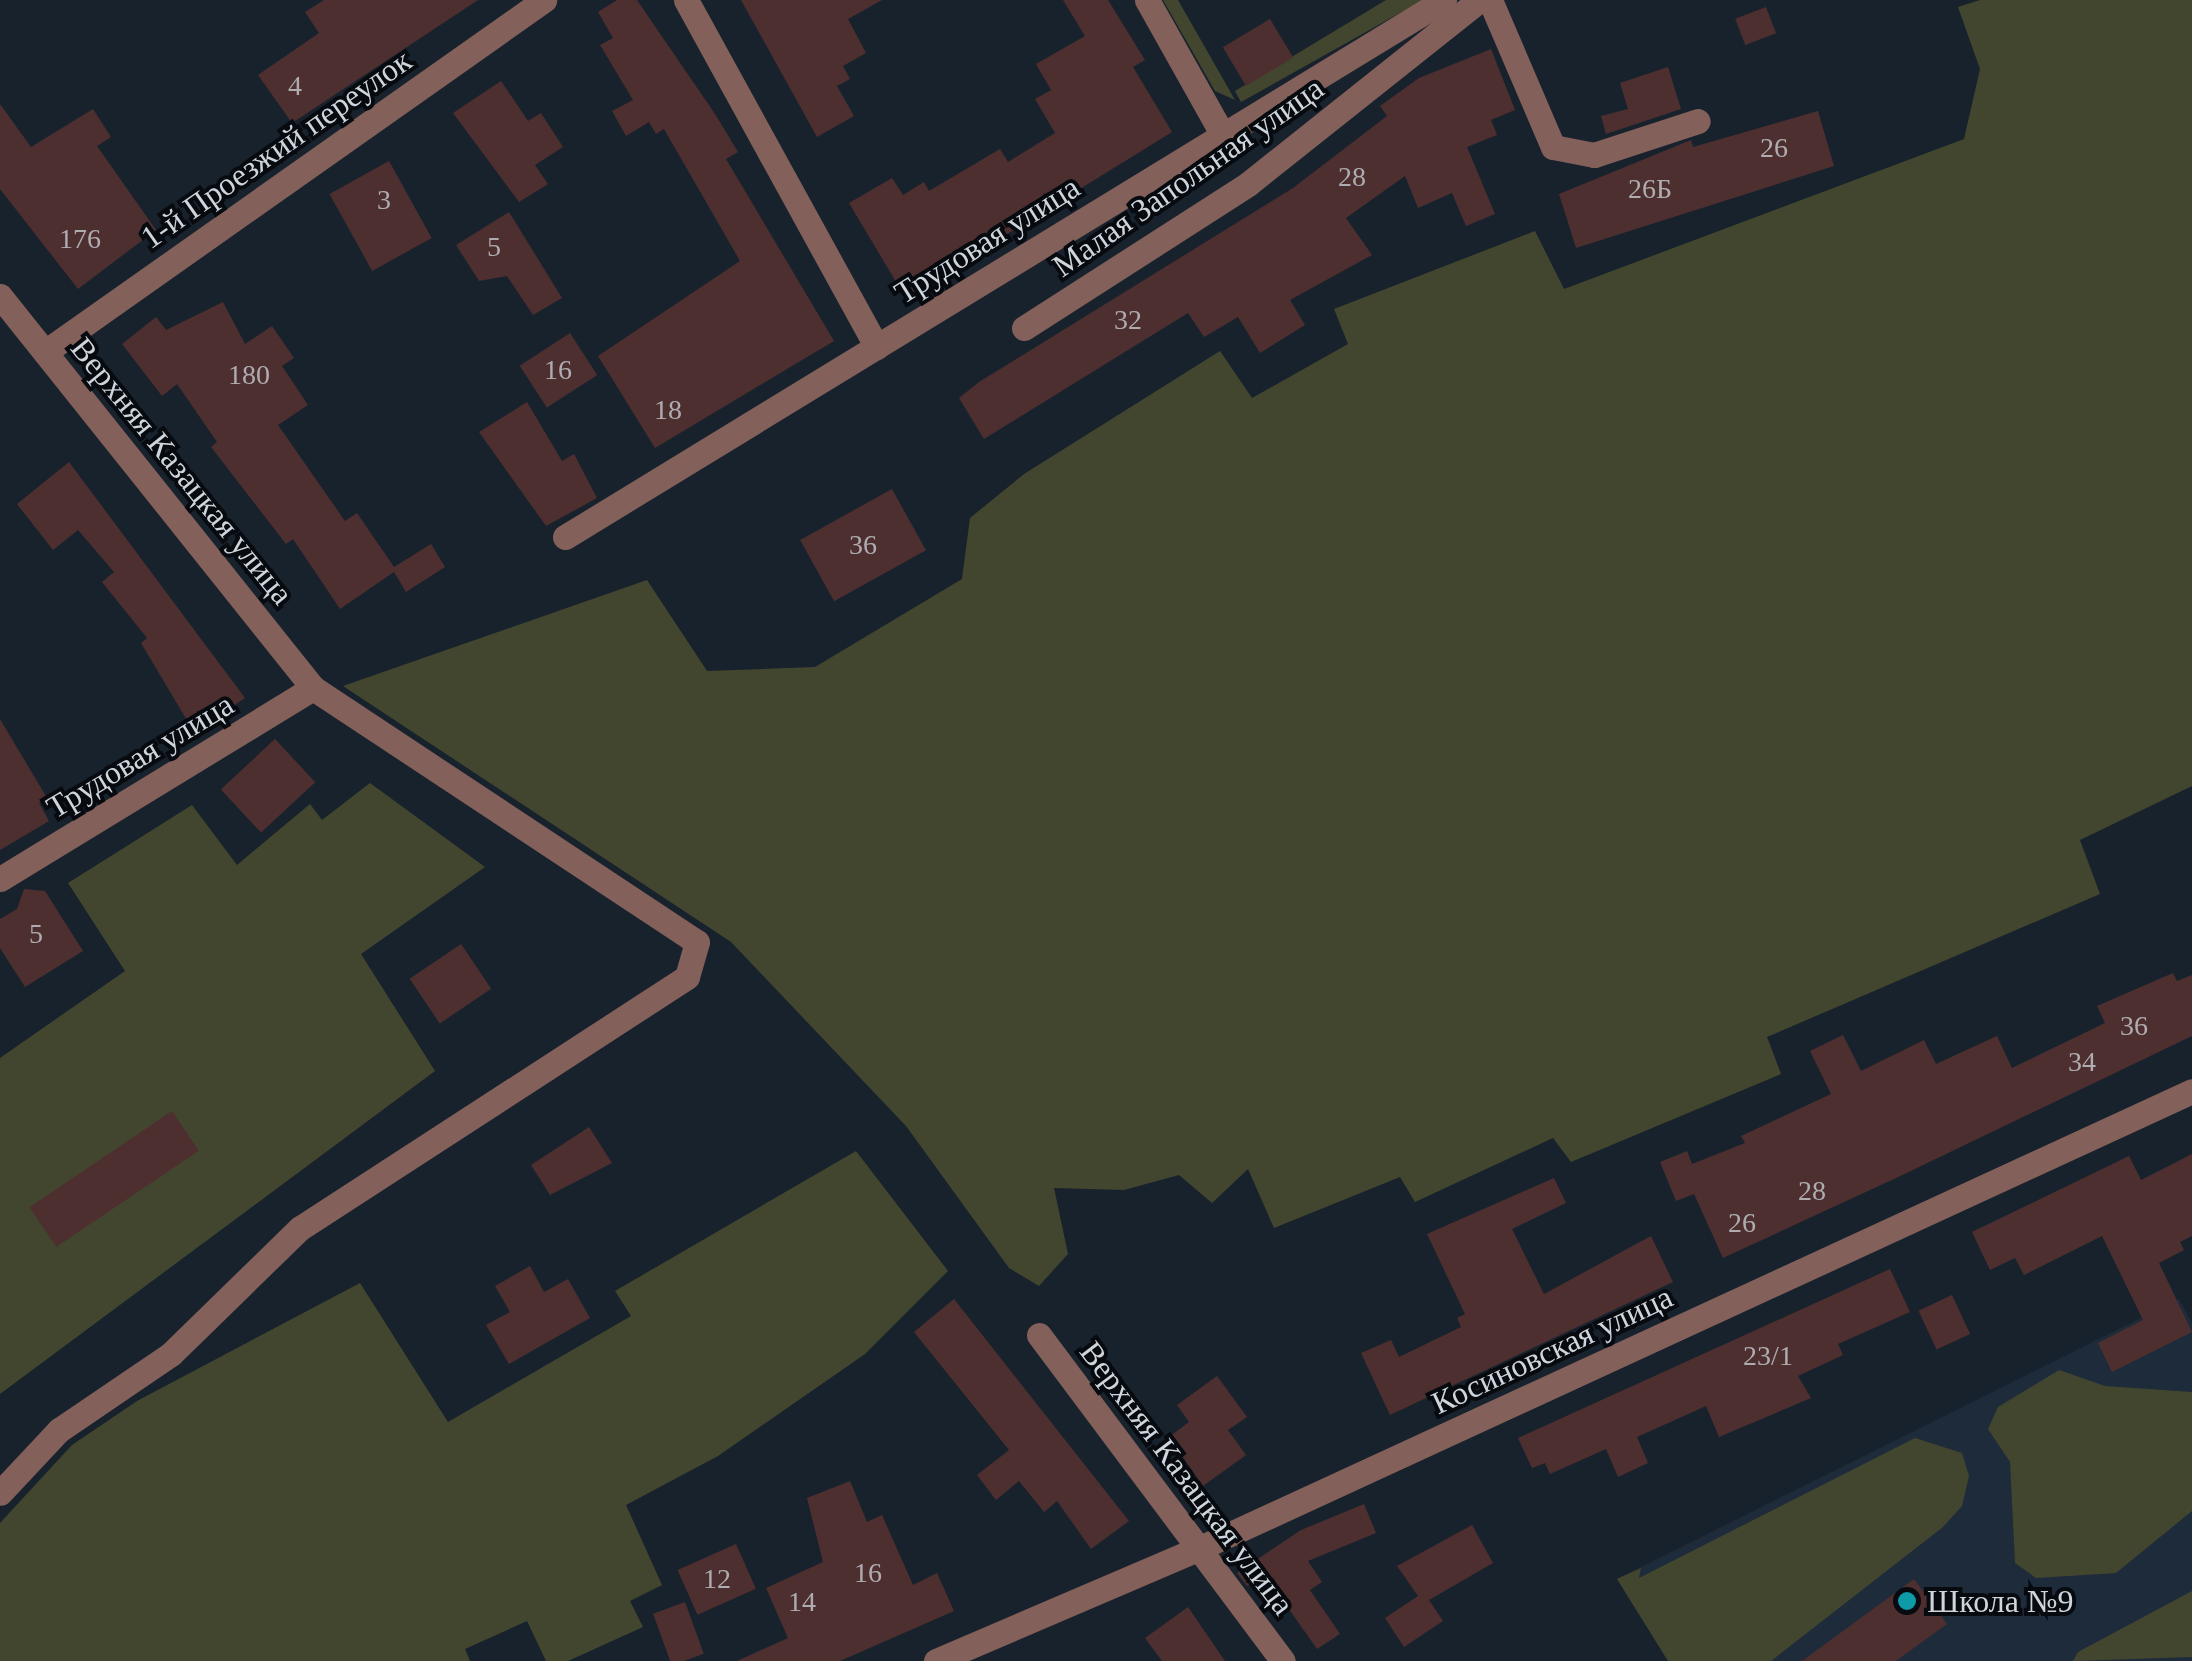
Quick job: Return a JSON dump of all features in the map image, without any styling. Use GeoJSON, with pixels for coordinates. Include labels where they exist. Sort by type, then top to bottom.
{"type":"FeatureCollection","features":[{"type":"Feature","properties":{"kind":"street","name":"1-й Проезжий переулок"},"geometry":{"type":"LineString","coordinates":[[45,352],[544,0]]}},
{"type":"Feature","properties":{"kind":"street"},"geometry":{"type":"LineString","coordinates":[[686,0],[877,347]]}},
{"type":"Feature","properties":{"kind":"street"},"geometry":{"type":"LineString","coordinates":[[1146,0],[1221,132]]}},
{"type":"Feature","properties":{"kind":"street","name":"Трудовая улица"},"geometry":{"type":"LineString","coordinates":[[565,537],[1221,132],[1444,0]]}},
{"type":"Feature","properties":{"kind":"street","name":"Малая Запольная улица"},"geometry":{"type":"LineString","coordinates":[[1024,328],[1248,184],[1478,0]]}},
{"type":"Feature","properties":{"kind":"street"},"geometry":{"type":"LineString","coordinates":[[1490,0],[1553,147],[1594,154],[1698,121]]}},
{"type":"Feature","properties":{"kind":"street","name":"Верхняя Казацкая улица"},"geometry":{"type":"LineString","coordinates":[[0,296],[313,688],[697,942],[687,977],[300,1228],[171,1354],[59,1430],[0,1493]]}},
{"type":"Feature","properties":{"kind":"street","name":"Трудовая улица"},"geometry":{"type":"LineString","coordinates":[[0,878],[313,688]]}},
{"type":"Feature","properties":{"kind":"street","name":"Косиновская улица"},"geometry":{"type":"LineString","coordinates":[[936,1661],[1200,1548],[2192,1091]]}},
{"type":"Feature","properties":{"kind":"street","name":"Верхняя Казацкая улица"},"geometry":{"type":"LineString","coordinates":[[1039,1335],[1283,1661]]}},
{"type":"Feature","properties":{"kind":"shaded area"},"geometry":{"type":"Polygon","coordinates":[[[2179,1299],[2192,1323],[2192,1661],[1668,1661],[1617,1579],[2179,1299]]]}},
{"type":"Feature","properties":{"kind":"green space"},"geometry":{"type":"Polygon","coordinates":[[[1163,0],[1178,0],[1235,100],[1215,91],[1163,0]]]}},
{"type":"Feature","properties":{"kind":"green space"},"geometry":{"type":"Polygon","coordinates":[[[1386,0],[1423,0],[1241,102],[1235,91],[1386,0]]]}},
{"type":"Feature","properties":{"kind":"green space"},"geometry":{"type":"Polygon","coordinates":[[[1980,0],[2192,0],[2192,786],[2080,840],[2100,894],[1767,1037],[1781,1074],[1571,1162],[1553,1138],[1415,1202],[1400,1177],[1274,1228],[1248,1169],[1212,1203],[1179,1175],[1124,1190],[1054,1188],[1068,1254],[1039,1286],[1009,1268],[906,1126],[731,942],[343,686],[647,580],[707,671],[815,667],[962,579],[970,518],[1024,474],[1220,351],[1252,398],[1348,344],[1334,309],[1535,231],[1564,289],[1964,139],[1980,69],[1958,7],[1980,0]]]}},
{"type":"Feature","properties":{"kind":"green space"},"geometry":{"type":"Polygon","coordinates":[[[370,783],[485,867],[361,954],[435,1071],[0,1394],[0,1058],[125,971],[68,883],[192,805],[237,865],[310,804],[322,820],[370,783]]]}},
{"type":"Feature","properties":{"kind":"green space"},"geometry":{"type":"Polygon","coordinates":[[[856,1151],[948,1271],[865,1354],[718,1456],[626,1505],[662,1585],[630,1601],[643,1627],[568,1661],[546,1661],[527,1621],[465,1649],[470,1661],[0,1661],[0,1523],[72,1445],[137,1401],[360,1283],[448,1422],[631,1316],[615,1291],[856,1151]]]}},
{"type":"Feature","properties":{"kind":"green space"},"geometry":{"type":"Polygon","coordinates":[[[2059,1370],[2105,1386],[2192,1392],[2192,1511],[2116,1573],[2036,1578],[2015,1563],[2010,1462],[1988,1429],[1998,1407],[2059,1370]]]}},
{"type":"Feature","properties":{"kind":"green space"},"geometry":{"type":"Polygon","coordinates":[[[1915,1438],[1962,1453],[1969,1476],[1962,1506],[1943,1527],[1771,1661],[1668,1661],[1617,1579],[1641,1568],[1639,1578],[1915,1438]]]}},
{"type":"Feature","properties":{"kind":"green space"},"geometry":{"type":"Polygon","coordinates":[[[2192,1591],[2192,1657],[2073,1661],[2078,1652],[2192,1591]]]}},
{"type":"Feature","properties":{"kind":"building"},"geometry":{"type":"Polygon","coordinates":[[[324,0],[478,0],[292,123],[258,75],[319,33],[305,12],[324,0]]]}},
{"type":"Feature","properties":{"kind":"building"},"geometry":{"type":"Polygon","coordinates":[[[617,0],[637,0],[715,114],[738,152],[726,159],[834,341],[655,448],[598,356],[740,261],[664,129],[656,134],[649,122],[626,136],[612,111],[633,100],[600,45],[613,38],[598,12],[617,0]]]}},
{"type":"Feature","properties":{"kind":"building"},"geometry":{"type":"Polygon","coordinates":[[[741,0],[882,0],[848,19],[866,53],[843,66],[850,79],[837,86],[854,116],[817,137],[741,0]]]}},
{"type":"Feature","properties":{"kind":"building"},"geometry":{"type":"Polygon","coordinates":[[[1063,0],[1108,0],[1145,60],[1133,67],[1172,132],[905,297],[849,203],[892,178],[903,195],[924,182],[929,191],[1000,149],[1008,162],[1055,133],[1035,99],[1051,90],[1036,64],[1085,36],[1063,0]]]}},
{"type":"Feature","properties":{"kind":"building"},"geometry":{"type":"Polygon","coordinates":[[[1766,7],[1776,33],[1745,45],[1735,19],[1766,7]]]}},
{"type":"Feature","properties":{"kind":"building"},"geometry":{"type":"Polygon","coordinates":[[[1270,19],[1293,58],[1246,86],[1223,47],[1270,19]]]}},
{"type":"Feature","properties":{"kind":"building"},"geometry":{"type":"Polygon","coordinates":[[[1491,49],[1515,110],[1491,120],[1497,135],[1467,147],[1495,214],[1466,226],[1452,193],[1418,208],[1405,176],[1346,218],[1372,255],[1290,300],[1305,325],[1260,353],[1238,317],[1204,337],[1188,313],[984,439],[959,398],[979,382],[1293,188],[1387,116],[1380,106],[1419,78],[1491,49]]]}},
{"type":"Feature","properties":{"kind":"building"},"geometry":{"type":"Polygon","coordinates":[[[1668,67],[1681,109],[1606,134],[1601,116],[1628,109],[1620,83],[1668,67]]]}},
{"type":"Feature","properties":{"kind":"building"},"geometry":{"type":"Polygon","coordinates":[[[501,81],[528,121],[541,113],[563,147],[535,165],[548,184],[519,202],[453,113],[501,81]]]}},
{"type":"Feature","properties":{"kind":"building"},"geometry":{"type":"Polygon","coordinates":[[[0,104],[31,147],[93,109],[111,137],[97,146],[156,230],[78,289],[0,189],[0,104]]]}},
{"type":"Feature","properties":{"kind":"building"},"geometry":{"type":"Polygon","coordinates":[[[1818,111],[1834,166],[1576,248],[1559,194],[1691,140],[1693,147],[1818,111]]]}},
{"type":"Feature","properties":{"kind":"building"},"geometry":{"type":"Polygon","coordinates":[[[389,161],[432,238],[372,271],[330,194],[389,161]]]}},
{"type":"Feature","properties":{"kind":"building"},"geometry":{"type":"Polygon","coordinates":[[[509,212],[562,298],[533,315],[507,276],[479,281],[456,245],[509,212]]]}},
{"type":"Feature","properties":{"kind":"building"},"geometry":{"type":"Polygon","coordinates":[[[223,302],[245,344],[272,326],[294,358],[282,366],[308,405],[278,425],[345,521],[357,513],[394,567],[431,544],[445,567],[406,592],[394,572],[340,609],[293,539],[286,544],[211,447],[217,442],[177,384],[162,396],[122,344],[156,317],[166,330],[223,302]]]}},
{"type":"Feature","properties":{"kind":"building"},"geometry":{"type":"Polygon","coordinates":[[[570,333],[597,375],[547,408],[520,366],[570,333]]]}},
{"type":"Feature","properties":{"kind":"building"},"geometry":{"type":"Polygon","coordinates":[[[527,402],[562,461],[574,454],[597,498],[546,526],[479,432],[527,402]]]}},
{"type":"Feature","properties":{"kind":"building"},"geometry":{"type":"Polygon","coordinates":[[[69,462],[245,698],[194,732],[141,643],[147,638],[102,582],[114,572],[78,530],[53,550],[17,504],[69,462]]]}},
{"type":"Feature","properties":{"kind":"building"},"geometry":{"type":"Polygon","coordinates":[[[892,489],[926,550],[834,601],[800,540],[892,489]]]}},
{"type":"Feature","properties":{"kind":"building"},"geometry":{"type":"Polygon","coordinates":[[[0,719],[47,798],[39,803],[49,821],[0,850],[0,719]]]}},
{"type":"Feature","properties":{"kind":"building"},"geometry":{"type":"Polygon","coordinates":[[[275,739],[315,782],[261,833],[221,789],[275,739]]]}},
{"type":"Feature","properties":{"kind":"building"},"geometry":{"type":"Polygon","coordinates":[[[24,889],[45,891],[83,951],[25,987],[0,948],[0,919],[17,909],[24,889]]]}},
{"type":"Feature","properties":{"kind":"building"},"geometry":{"type":"Polygon","coordinates":[[[461,944],[491,989],[440,1023],[410,979],[461,944]]]}},
{"type":"Feature","properties":{"kind":"building"},"geometry":{"type":"Polygon","coordinates":[[[2173,973],[2177,981],[2192,975],[2192,1036],[1723,1258],[1694,1194],[1676,1201],[1660,1162],[1687,1151],[1692,1164],[1745,1143],[1741,1136],[1831,1094],[1810,1051],[1843,1035],[1861,1071],[1924,1040],[1936,1064],[1997,1036],[2012,1068],[2105,1023],[2097,1006],[2173,973]]]}},
{"type":"Feature","properties":{"kind":"building"},"geometry":{"type":"Polygon","coordinates":[[[172,1111],[199,1151],[56,1247],[29,1207],[172,1111]]]}},
{"type":"Feature","properties":{"kind":"building"},"geometry":{"type":"Polygon","coordinates":[[[589,1127],[612,1163],[550,1195],[531,1165],[589,1127]]]}},
{"type":"Feature","properties":{"kind":"building"},"geometry":{"type":"Polygon","coordinates":[[[2192,1154],[2192,1236],[2180,1242],[2184,1250],[2159,1263],[2192,1332],[2112,1372],[2098,1343],[2143,1320],[2102,1236],[2024,1275],[2015,1258],[1990,1270],[1972,1232],[2129,1156],[2141,1180],[2192,1154]]]}},
{"type":"Feature","properties":{"kind":"building"},"geometry":{"type":"Polygon","coordinates":[[[1554,1178],[1566,1203],[1512,1229],[1544,1294],[1651,1236],[1673,1282],[1390,1415],[1361,1353],[1391,1340],[1399,1357],[1461,1327],[1457,1318],[1465,1314],[1427,1234],[1554,1178]]]}},
{"type":"Feature","properties":{"kind":"building"},"geometry":{"type":"Polygon","coordinates":[[[530,1266],[544,1292],[568,1279],[590,1318],[509,1364],[486,1325],[510,1312],[495,1286],[530,1266]]]}},
{"type":"Feature","properties":{"kind":"building"},"geometry":{"type":"Polygon","coordinates":[[[1890,1269],[1910,1312],[1838,1344],[1843,1355],[1798,1376],[1811,1398],[1719,1437],[1706,1406],[1637,1437],[1648,1463],[1618,1477],[1606,1449],[1550,1474],[1545,1463],[1532,1468],[1518,1438],[1890,1269]]]}},
{"type":"Feature","properties":{"kind":"building"},"geometry":{"type":"Polygon","coordinates":[[[1952,1295],[1970,1334],[1937,1350],[1918,1311],[1952,1295]]]}},
{"type":"Feature","properties":{"kind":"building"},"geometry":{"type":"Polygon","coordinates":[[[954,1299],[1129,1521],[1091,1549],[1057,1501],[1044,1512],[1019,1481],[996,1500],[977,1475],[1009,1450],[914,1332],[954,1299]]]}},
{"type":"Feature","properties":{"kind":"building"},"geometry":{"type":"Polygon","coordinates":[[[1217,1376],[1247,1417],[1228,1430],[1246,1455],[1203,1486],[1169,1437],[1189,1422],[1177,1405],[1217,1376]]]}},
{"type":"Feature","properties":{"kind":"building"},"geometry":{"type":"Polygon","coordinates":[[[850,1481],[867,1522],[882,1515],[913,1585],[937,1573],[954,1611],[840,1661],[737,1661],[788,1638],[766,1588],[823,1562],[807,1498],[850,1481]]]}},
{"type":"Feature","properties":{"kind":"building"},"geometry":{"type":"Polygon","coordinates":[[[1364,1504],[1376,1533],[1308,1561],[1322,1582],[1310,1590],[1340,1634],[1317,1649],[1267,1578],[1247,1586],[1237,1573],[1301,1530],[1364,1504]]]}},
{"type":"Feature","properties":{"kind":"building"},"geometry":{"type":"Polygon","coordinates":[[[1472,1525],[1493,1563],[1429,1600],[1443,1621],[1404,1647],[1385,1618],[1418,1596],[1397,1566],[1472,1525]]]}},
{"type":"Feature","properties":{"kind":"building"},"geometry":{"type":"Polygon","coordinates":[[[736,1544],[756,1589],[697,1615],[678,1570],[736,1544]]]}},
{"type":"Feature","properties":{"kind":"building","name":"Школа №9"},"geometry":{"type":"Polygon","coordinates":[[[1914,1579],[1947,1624],[1896,1661],[1802,1661],[1914,1579]]]}},
{"type":"Feature","properties":{"kind":"building"},"geometry":{"type":"Polygon","coordinates":[[[685,1602],[704,1654],[670,1661],[653,1614],[685,1602]]]}},
{"type":"Feature","properties":{"kind":"building"},"geometry":{"type":"Polygon","coordinates":[[[1188,1607],[1225,1661],[1162,1661],[1145,1638],[1188,1607]]]}},
{"type":"Feature","properties":{"kind":"place","name":"Школа №9"},"geometry":{"type":"Point","coordinates":[1907,1601]}}]}
